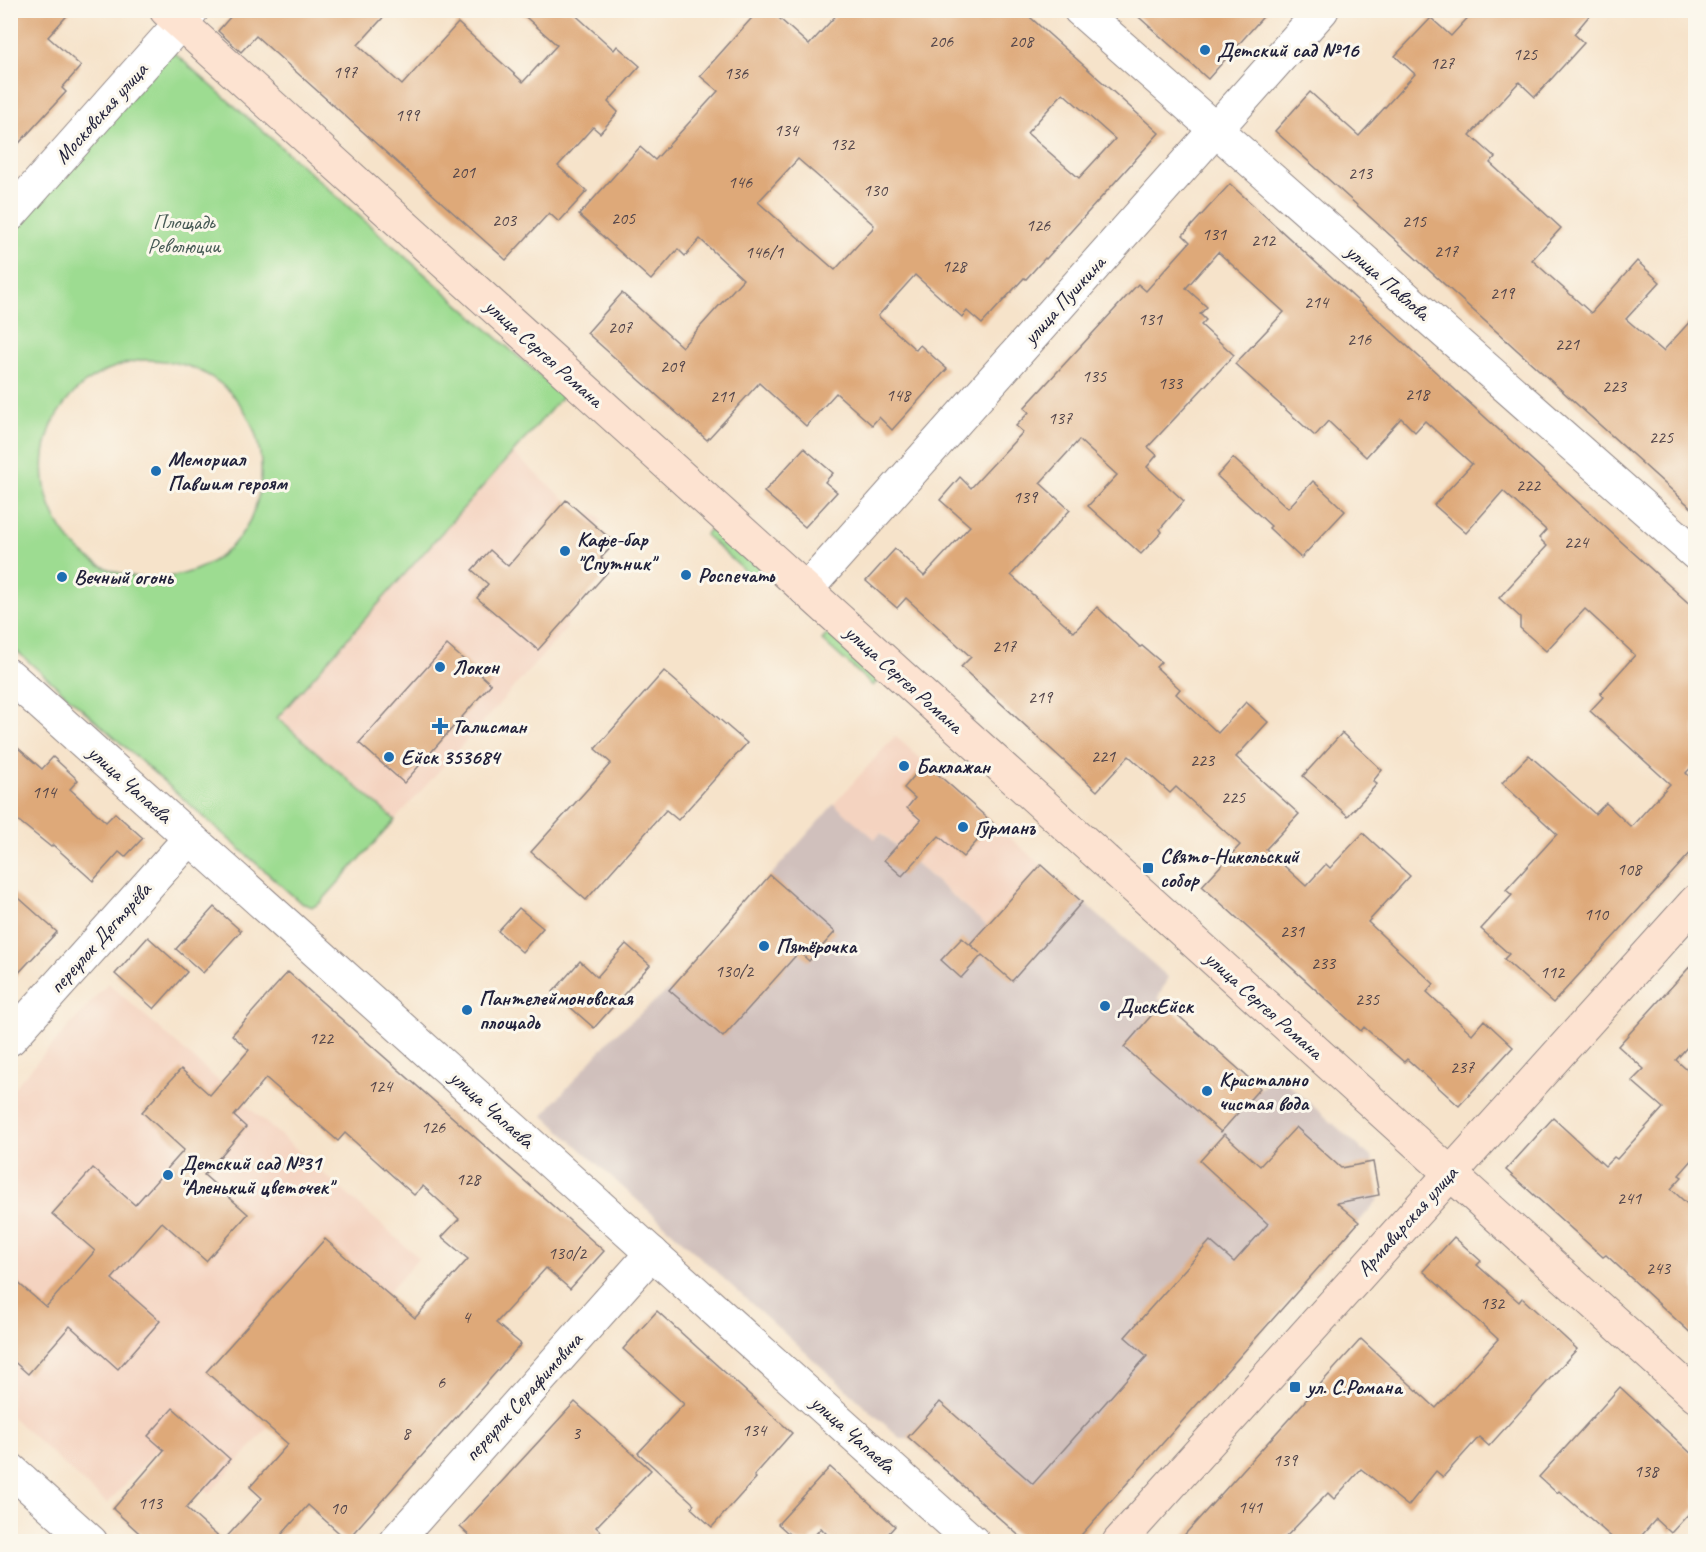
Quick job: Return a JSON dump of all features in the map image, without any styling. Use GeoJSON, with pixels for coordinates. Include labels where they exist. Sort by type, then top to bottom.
{"type":"FeatureCollection","features":[{"type":"Feature","properties":{"kind":"street","name":"улица Павлова"},"geometry":{"type":"LineString","coordinates":[[1080,10],[1695,554]]}},
{"type":"Feature","properties":{"kind":"street","name":"улица Пушкина"},"geometry":{"type":"LineString","coordinates":[[806,590],[1322,10]]}},
{"type":"Feature","properties":{"kind":"street","name":"Московская улица"},"geometry":{"type":"LineString","coordinates":[[10,215],[180,15]]}},
{"type":"Feature","properties":{"kind":"street","name":"улица Сергея Романа"},"geometry":{"type":"LineString","coordinates":[[180,15],[806,590],[1695,1396]]}},
{"type":"Feature","properties":{"kind":"street","name":"улица Чапаева"},"geometry":{"type":"LineString","coordinates":[[10,676],[973,1542]]}},
{"type":"Feature","properties":{"kind":"street","name":"переулок Дегтярёва"},"geometry":{"type":"LineString","coordinates":[[10,1040],[190,837]]}},
{"type":"Feature","properties":{"kind":"street","name":"Армавирская улица"},"geometry":{"type":"LineString","coordinates":[[1119,1542],[1695,901]]}},
{"type":"Feature","properties":{"kind":"street","name":"переулок Серафимовича"},"geometry":{"type":"LineString","coordinates":[[395,1542],[652,1253]]}},
{"type":"Feature","properties":{"kind":"street"},"geometry":{"type":"LineString","coordinates":[[14,1479],[91,1542]]}},
{"type":"Feature","properties":{"kind":"shaded area"},"geometry":{"type":"Polygon","coordinates":[[[512,452],[585,518],[592,511],[602,520],[596,527],[615,543],[601,558],[611,568],[567,618],[567,628],[395,820],[276,718],[512,452]]]}},
{"type":"Feature","properties":{"kind":"shaded area"},"geometry":{"type":"Polygon","coordinates":[[[895,736],[1041,865],[987,926],[882,833],[875,840],[834,804],[895,736]]]}},
{"type":"Feature","properties":{"kind":"shaded area"},"geometry":{"type":"Polygon","coordinates":[[[834,804],[875,839],[881,833],[987,926],[1041,865],[1168,977],[1158,998],[1260,1088],[1279,1076],[1372,1158],[1379,1195],[1376,1196],[1379,1199],[1075,1541],[1025,1541],[908,1438],[901,1439],[543,1115],[613,1036],[669,990],[834,804]]]}},
{"type":"Feature","properties":{"kind":"shaded area","name":"Детский сад №31 \"Аленький цветочек\""},"geometry":{"type":"Polygon","coordinates":[[[108,983],[419,1258],[209,1494],[157,1449],[107,1504],[11,1416],[11,1091],[108,983]]]}},
{"type":"Feature","properties":{"kind":"green space","name":"Площадь Революции"},"geometry":{"type":"Polygon","coordinates":[[[172,51],[563,396],[277,718],[395,820],[320,903],[313,907],[301,903],[11,646],[11,234],[172,51]],[[141,360],[104,371],[73,394],[57,415],[48,437],[43,462],[45,486],[51,509],[63,531],[79,550],[100,565],[115,572],[137,577],[161,578],[207,564],[239,537],[257,502],[261,462],[251,423],[228,390],[191,367],[141,360]]]}},
{"type":"Feature","properties":{"kind":"green space"},"geometry":{"type":"Polygon","coordinates":[[[717,526],[769,567],[756,581],[705,535],[711,528],[717,526]]]}},
{"type":"Feature","properties":{"kind":"green space"},"geometry":{"type":"Polygon","coordinates":[[[835,626],[880,678],[873,686],[822,640],[835,626]]]}},
{"type":"Feature","properties":{"kind":"building"},"geometry":{"type":"Polygon","coordinates":[[[10,10],[72,10],[48,37],[81,66],[62,88],[66,92],[10,153],[10,10]]]}},
{"type":"Feature","properties":{"kind":"building"},"geometry":{"type":"Polygon","coordinates":[[[228,10],[390,10],[358,45],[402,85],[458,23],[523,82],[557,45],[518,10],[570,10],[614,50],[617,46],[640,66],[608,102],[618,112],[600,133],[593,127],[558,166],[587,191],[559,222],[549,213],[506,260],[256,36],[241,52],[218,31],[232,15],[228,10]]]}},
{"type":"Feature","properties":{"kind":"building"},"geometry":{"type":"Polygon","coordinates":[[[759,10],[770,10],[809,45],[841,10],[1022,10],[1159,133],[1046,259],[1026,279],[1024,278],[982,324],[967,311],[962,317],[915,275],[878,316],[916,350],[920,345],[947,369],[892,430],[879,417],[872,425],[836,393],[806,426],[759,383],[707,440],[587,333],[622,293],[682,347],[743,279],[700,239],[685,256],[678,249],[651,280],[579,215],[640,147],[655,160],[718,91],[700,76],[759,10]],[[1063,93],[1027,133],[1079,178],[1115,139],[1063,93]],[[798,159],[758,202],[835,270],[874,225],[798,159]]]}},
{"type":"Feature","properties":{"kind":"building","name":"Детский сад №16"},"geometry":{"type":"Polygon","coordinates":[[[1131,10],[1269,10],[1208,79],[1131,10]]]}},
{"type":"Feature","properties":{"kind":"building"},"geometry":{"type":"Polygon","coordinates":[[[1475,10],[1594,10],[1574,34],[1584,43],[1535,97],[1519,82],[1470,135],[1495,157],[1490,163],[1561,228],[1532,260],[1591,313],[1637,261],[1660,282],[1626,319],[1663,351],[1695,316],[1695,511],[1275,131],[1310,92],[1359,136],[1415,74],[1395,56],[1431,18],[1451,36],[1475,10]]]}},
{"type":"Feature","properties":{"kind":"building"},"geometry":{"type":"Polygon","coordinates":[[[1230,184],[1695,609],[1695,763],[1686,773],[1695,782],[1695,848],[1553,1003],[1504,959],[1509,954],[1481,929],[1512,895],[1506,890],[1557,834],[1502,783],[1529,755],[1595,814],[1606,803],[1631,827],[1670,784],[1590,711],[1603,697],[1600,694],[1635,655],[1585,609],[1546,651],[1520,628],[1520,617],[1499,598],[1547,546],[1539,538],[1546,530],[1503,491],[1466,533],[1434,505],[1472,464],[1425,421],[1415,432],[1401,418],[1366,457],[1328,421],[1315,436],[1235,364],[1284,312],[1218,252],[1186,288],[1207,307],[1200,314],[1206,320],[1201,325],[1234,355],[1148,447],[1157,455],[1147,467],[1184,501],[1160,529],[1162,532],[1141,554],[1088,506],[1117,475],[1079,440],[1040,483],[1070,510],[1011,575],[1074,632],[1097,607],[1140,647],[1142,646],[1161,662],[1156,667],[1180,689],[1176,694],[1218,733],[1246,702],[1268,722],[1236,757],[1299,814],[1266,849],[1306,886],[1326,864],[1330,868],[1363,833],[1410,876],[1368,922],[1434,984],[1427,992],[1472,1034],[1484,1020],[1513,1047],[1459,1106],[1407,1059],[1404,1062],[1364,1027],[1361,1031],[1202,886],[1240,845],[1176,787],[1170,793],[1129,756],[1097,791],[961,667],[971,657],[906,598],[897,608],[866,581],[895,549],[924,576],[970,526],[940,500],[960,477],[971,488],[1023,432],[1016,426],[1029,412],[1024,408],[1138,284],[1146,291],[1190,242],[1183,235],[1230,184]]]}},
{"type":"Feature","properties":{"kind":"building"},"geometry":{"type":"Polygon","coordinates":[[[804,448],[833,473],[825,482],[837,492],[805,527],[764,492],[804,448]]]}},
{"type":"Feature","properties":{"kind":"building"},"geometry":{"type":"Polygon","coordinates":[[[1233,458],[1288,508],[1313,481],[1345,511],[1301,558],[1269,528],[1271,526],[1217,476],[1233,458]]]}},
{"type":"Feature","properties":{"kind":"building"},"geometry":{"type":"Polygon","coordinates":[[[566,500],[615,543],[601,558],[611,568],[538,650],[477,598],[488,584],[472,570],[490,550],[508,566],[566,500]]]}},
{"type":"Feature","properties":{"kind":"building"},"geometry":{"type":"Polygon","coordinates":[[[447,645],[491,684],[404,783],[359,743],[447,645]]]}},
{"type":"Feature","properties":{"kind":"building"},"geometry":{"type":"Polygon","coordinates":[[[664,671],[747,743],[678,820],[666,810],[586,900],[531,852],[611,763],[595,749],[664,671]]]}},
{"type":"Feature","properties":{"kind":"building"},"geometry":{"type":"Polygon","coordinates":[[[1342,733],[1382,770],[1373,781],[1377,784],[1348,816],[1303,776],[1342,733]]]}},
{"type":"Feature","properties":{"kind":"building"},"geometry":{"type":"Polygon","coordinates":[[[10,741],[42,769],[53,757],[78,780],[70,789],[106,822],[115,813],[143,838],[125,857],[119,852],[93,881],[53,845],[51,847],[10,814],[10,741]]]}},
{"type":"Feature","properties":{"kind":"building"},"geometry":{"type":"Polygon","coordinates":[[[925,763],[993,823],[963,857],[939,836],[902,876],[884,860],[921,820],[907,808],[915,798],[904,788],[925,763]]]}},
{"type":"Feature","properties":{"kind":"building"},"geometry":{"type":"Polygon","coordinates":[[[1041,865],[1082,902],[1012,981],[982,955],[961,978],[941,960],[962,938],[980,953],[970,944],[1041,865]]]}},
{"type":"Feature","properties":{"kind":"building"},"geometry":{"type":"Polygon","coordinates":[[[770,875],[835,932],[809,961],[799,952],[723,1037],[669,990],[770,875]]]}},
{"type":"Feature","properties":{"kind":"building"},"geometry":{"type":"Polygon","coordinates":[[[10,890],[57,932],[10,982],[10,890]]]}},
{"type":"Feature","properties":{"kind":"building"},"geometry":{"type":"Polygon","coordinates":[[[214,907],[241,931],[203,973],[176,949],[214,907]]]}},
{"type":"Feature","properties":{"kind":"building"},"geometry":{"type":"Polygon","coordinates":[[[519,908],[543,928],[522,952],[498,931],[519,908]]]}},
{"type":"Feature","properties":{"kind":"building"},"geometry":{"type":"Polygon","coordinates":[[[148,937],[187,972],[154,1009],[115,974],[148,937]]]}},
{"type":"Feature","properties":{"kind":"building"},"geometry":{"type":"Polygon","coordinates":[[[626,944],[650,965],[594,1028],[553,992],[580,961],[597,977],[626,944]]]}},
{"type":"Feature","properties":{"kind":"building"},"geometry":{"type":"Polygon","coordinates":[[[1695,961],[1695,1038],[1676,1060],[1695,1077],[1695,1157],[1679,1175],[1682,1177],[1671,1189],[1695,1211],[1695,1337],[1606,1255],[1603,1257],[1506,1170],[1553,1118],[1605,1166],[1614,1157],[1617,1159],[1663,1108],[1632,1081],[1644,1069],[1618,1046],[1695,961]]]}},
{"type":"Feature","properties":{"kind":"building"},"geometry":{"type":"Polygon","coordinates":[[[288,972],[604,1251],[570,1289],[546,1268],[496,1323],[521,1344],[347,1540],[308,1505],[275,1542],[149,1542],[113,1509],[164,1450],[148,1436],[173,1408],[230,1459],[186,1508],[223,1541],[262,1498],[250,1487],[288,1444],[206,1372],[325,1239],[415,1318],[468,1259],[442,1237],[459,1219],[423,1186],[414,1195],[345,1133],[338,1141],[266,1078],[234,1116],[246,1127],[204,1175],[248,1214],[206,1261],[162,1222],[112,1279],[160,1321],[118,1369],[70,1326],[28,1374],[10,1358],[10,1276],[46,1307],[95,1251],[52,1214],[93,1168],[135,1205],[184,1150],[142,1112],[181,1069],[210,1095],[249,1050],[232,1035],[288,972]]]}},
{"type":"Feature","properties":{"kind":"building"},"geometry":{"type":"Polygon","coordinates":[[[1163,1002],[1260,1088],[1221,1132],[1124,1047],[1163,1002]]]}},
{"type":"Feature","properties":{"kind":"building"},"geometry":{"type":"Polygon","coordinates":[[[1296,1127],[1341,1168],[1373,1162],[1379,1195],[1337,1203],[1359,1222],[1075,1542],[1026,1542],[908,1437],[940,1402],[1033,1484],[1147,1356],[1125,1337],[1210,1241],[1234,1262],[1268,1224],[1200,1161],[1224,1134],[1260,1166],[1296,1127]]]}},
{"type":"Feature","properties":{"kind":"building"},"geometry":{"type":"Polygon","coordinates":[[[1454,1237],[1481,1261],[1477,1265],[1519,1302],[1522,1298],[1577,1349],[1489,1446],[1479,1437],[1443,1477],[1436,1471],[1408,1506],[1361,1469],[1334,1499],[1328,1493],[1281,1542],[1178,1542],[1361,1339],[1436,1408],[1498,1339],[1423,1271],[1454,1237]]]}},
{"type":"Feature","properties":{"kind":"building"},"geometry":{"type":"Polygon","coordinates":[[[657,1311],[792,1433],[712,1527],[691,1508],[694,1504],[638,1453],[684,1404],[623,1349],[657,1311]]]}},
{"type":"Feature","properties":{"kind":"building"},"geometry":{"type":"Polygon","coordinates":[[[1620,1387],[1695,1457],[1695,1507],[1671,1533],[1656,1519],[1636,1542],[1617,1542],[1559,1491],[1557,1493],[1539,1477],[1620,1387]]]}},
{"type":"Feature","properties":{"kind":"building"},"geometry":{"type":"Polygon","coordinates":[[[575,1402],[651,1470],[596,1527],[612,1542],[476,1542],[460,1527],[575,1402]]]}},
{"type":"Feature","properties":{"kind":"building"},"geometry":{"type":"Polygon","coordinates":[[[830,1467],[895,1526],[881,1542],[834,1542],[821,1528],[809,1542],[798,1542],[778,1524],[830,1467]]]}},
{"type":"Feature","properties":{"kind":"place","name":"Детский сад №16"},"geometry":{"type":"Point","coordinates":[1205,50]}},
{"type":"Feature","properties":{"kind":"place","name":"Мемориал Павшим героям"},"geometry":{"type":"Point","coordinates":[156,471]}},
{"type":"Feature","properties":{"kind":"place","name":"Кафе-бар \"Спутник\""},"geometry":{"type":"Point","coordinates":[565,551]}},
{"type":"Feature","properties":{"kind":"place","name":"Роспечать"},"geometry":{"type":"Point","coordinates":[686,575]}},
{"type":"Feature","properties":{"kind":"place","name":"Вечный огонь"},"geometry":{"type":"Point","coordinates":[62,577]}},
{"type":"Feature","properties":{"kind":"place","name":"Локон"},"geometry":{"type":"Point","coordinates":[440,667]}},
{"type":"Feature","properties":{"kind":"place","name":"Талисман"},"geometry":{"type":"Point","coordinates":[440,726]}},
{"type":"Feature","properties":{"kind":"place","name":"Ейск 353684"},"geometry":{"type":"Point","coordinates":[389,757]}},
{"type":"Feature","properties":{"kind":"place","name":"Баклажан"},"geometry":{"type":"Point","coordinates":[904,766]}},
{"type":"Feature","properties":{"kind":"place","name":"Гурманъ"},"geometry":{"type":"Point","coordinates":[963,827]}},
{"type":"Feature","properties":{"kind":"place","name":"Свято-Никольский собор"},"geometry":{"type":"Point","coordinates":[1148,868]}},
{"type":"Feature","properties":{"kind":"place","name":"Пятёрочка"},"geometry":{"type":"Point","coordinates":[764,946]}},
{"type":"Feature","properties":{"kind":"place","name":"ДискЕйск"},"geometry":{"type":"Point","coordinates":[1105,1006]}},
{"type":"Feature","properties":{"kind":"place","name":"Пантелеймоновская площадь"},"geometry":{"type":"Point","coordinates":[467,1010]}},
{"type":"Feature","properties":{"kind":"place","name":"Кристально чистая вода"},"geometry":{"type":"Point","coordinates":[1207,1091]}},
{"type":"Feature","properties":{"kind":"place","name":"Детский сад №31 \"Аленький цветочек\""},"geometry":{"type":"Point","coordinates":[168,1175]}},
{"type":"Feature","properties":{"kind":"place","name":"ул. С.Романа"},"geometry":{"type":"Point","coordinates":[1295,1387]}}]}
